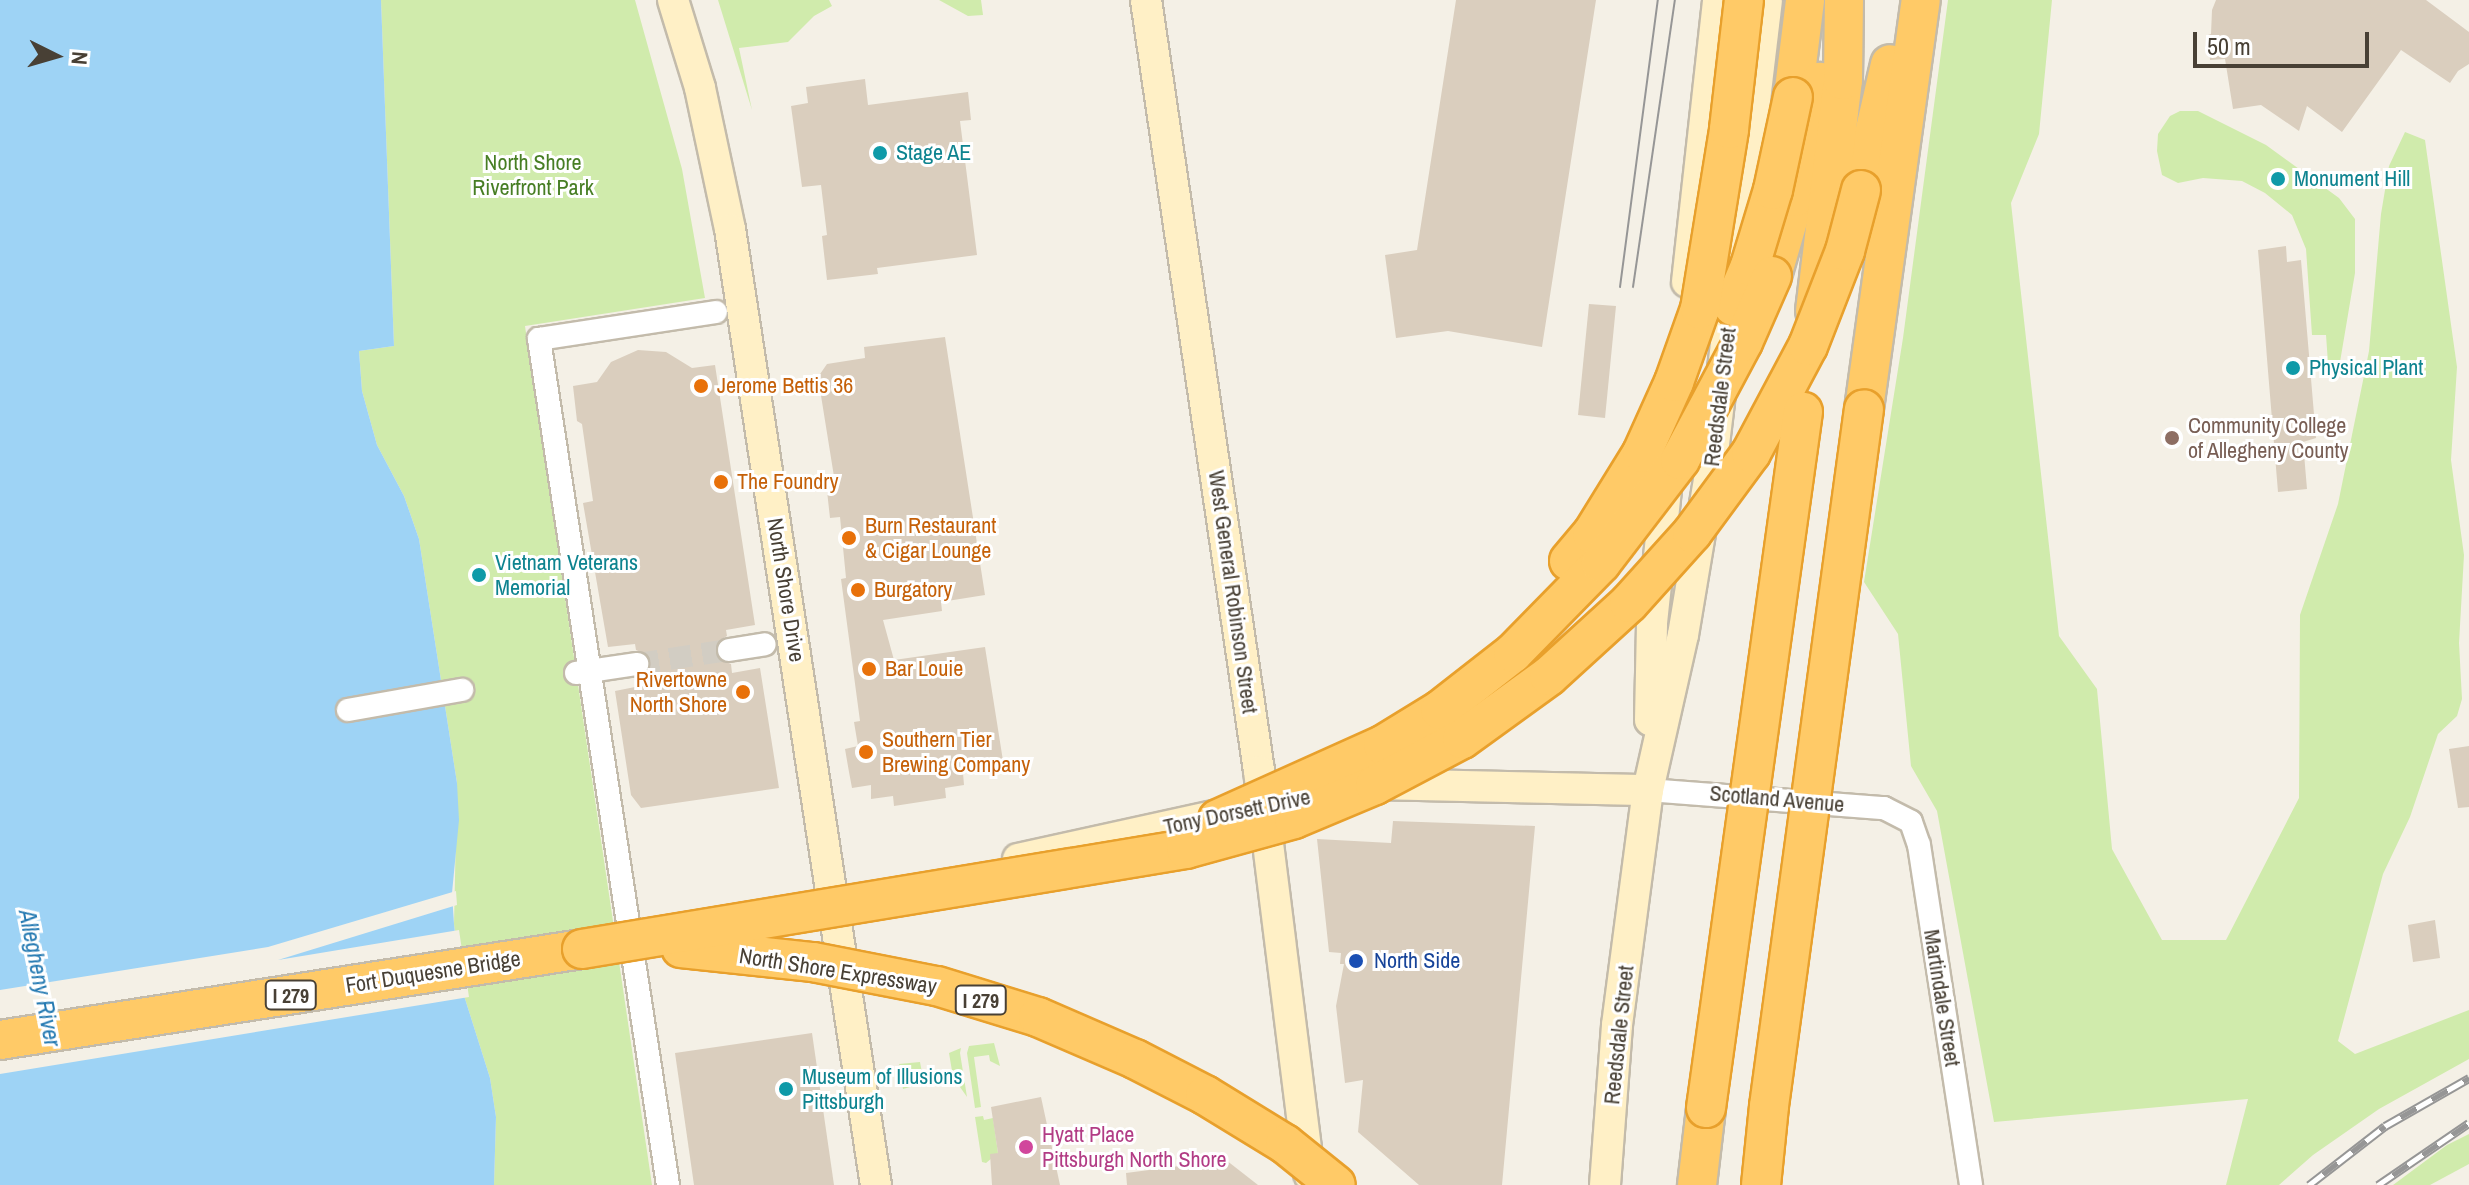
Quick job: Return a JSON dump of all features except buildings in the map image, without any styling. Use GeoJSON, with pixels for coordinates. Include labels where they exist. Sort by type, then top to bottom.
{"type":"FeatureCollection","features":[{"type":"Feature","properties":{"kind":"highway"},"geometry":{"type":"LineString","coordinates":[[1198,827],[1287,785],[1368,740],[1435,695],[1523,616],[1597,536],[1674,429],[1713,354],[1750,266],[1773,190],[1793,97],[1805,0]]}},
{"type":"Feature","properties":{"kind":"highway"},"geometry":{"type":"LineString","coordinates":[[582,949],[1114,854],[1198,827],[1297,786],[1383,745],[1440,710],[1513,653],[1601,563],[1680,460],[1743,342],[1772,276],[1808,141],[1833,0]]}},
{"type":"Feature","properties":{"kind":"highway"},"geometry":{"type":"LineString","coordinates":[[1697,1185],[1803,412],[1843,80],[1844,0]]}},
{"type":"Feature","properties":{"kind":"highway"},"geometry":{"type":"LineString","coordinates":[[582,949],[1186,849],[1294,819],[1375,785],[1462,739],[1549,676],[1629,603],[1682,545],[1751,453],[1808,346],[1845,251],[1902,0]]}},
{"type":"Feature","properties":{"kind":"highway"},"geometry":{"type":"LineString","coordinates":[[1762,1185],[1771,1090],[1921,0]]}},
{"type":"Feature","properties":{"kind":"highway"},"geometry":{"type":"LineString","coordinates":[[947,888],[1185,826],[1291,780],[1378,733],[1459,674],[1527,614],[1592,534],[1642,453],[1674,382],[1700,309],[1729,129],[1761,6]]}},
{"type":"Feature","properties":{"kind":"highway","name":"Fort Duquesne Bridge"},"geometry":{"type":"LineString","coordinates":[[0,1039],[582,949]]}},
{"type":"Feature","properties":{"kind":"highway","name":"North Shore Expressway"},"geometry":{"type":"LineString","coordinates":[[582,949],[678,949],[792,961],[917,983],[1019,1012],[1103,1046],[1179,1084],[1262,1131],[1333,1185]]}},
{"type":"Feature","properties":{"kind":"main road","name":"North Shore Drive"},"geometry":{"type":"LineString","coordinates":[[673,0],[700,88],[730,229],[876,1185]]}},
{"type":"Feature","properties":{"kind":"main road","name":"West General Robinson Street"},"geometry":{"type":"LineString","coordinates":[[1146,0],[1263,806],[1310,1185]]}},
{"type":"Feature","properties":{"kind":"main road","name":"Reedsdale Street"},"geometry":{"type":"LineString","coordinates":[[1648,790],[1652,623],[1718,0]]}},
{"type":"Feature","properties":{"kind":"main road","name":"Reedsdale Street"},"geometry":{"type":"LineString","coordinates":[[1605,1185],[1617,1025],[1648,790],[1683,635],[1712,461],[1761,6]]}},
{"type":"Feature","properties":{"kind":"main road","name":"Tony Dorsett Drive"},"geometry":{"type":"LineString","coordinates":[[832,900],[1376,784],[1648,790]]}},
{"type":"Feature","properties":{"kind":"street"},"geometry":{"type":"LineString","coordinates":[[668,1185],[583,672],[539,339],[716,312]]}},
{"type":"Feature","properties":{"kind":"street"},"geometry":{"type":"LineString","coordinates":[[729,650],[765,644]]}},
{"type":"Feature","properties":{"kind":"street"},"geometry":{"type":"LineString","coordinates":[[583,672],[637,664]]}},
{"type":"Feature","properties":{"kind":"street"},"geometry":{"type":"LineString","coordinates":[[348,710],[462,690]]}},
{"type":"Feature","properties":{"kind":"street","name":"Scotland Avenue"},"geometry":{"type":"LineString","coordinates":[[1648,790],[1884,808],[1903,815]]}},
{"type":"Feature","properties":{"kind":"street","name":"Martindale Street"},"geometry":{"type":"LineString","coordinates":[[1903,815],[1917,832],[1971,1185]]}},
{"type":"Feature","properties":{"kind":"street"},"geometry":{"type":"LineString","coordinates":[[1752,1134],[1762,1185]]}},
{"type":"Feature","properties":{"kind":"green space","name":"North Shore Riverfront Park"},"geometry":{"type":"Polygon","coordinates":[[[381,0],[635,0],[682,169],[705,298],[525,326],[652,1185],[494,1185],[496,1117],[490,1078],[461,986],[454,924],[457,783],[419,539],[404,496],[377,445],[362,391],[359,351],[394,346],[381,0]]]}},
{"type":"Feature","properties":{"kind":"green space"},"geometry":{"type":"Polygon","coordinates":[[[718,0],[829,0],[832,6],[814,16],[788,42],[739,48],[752,110],[718,0]]]}},
{"type":"Feature","properties":{"kind":"green space"},"geometry":{"type":"Polygon","coordinates":[[[939,0],[981,0],[983,15],[968,16],[939,0]]]}},
{"type":"Feature","properties":{"kind":"green space"},"geometry":{"type":"Polygon","coordinates":[[[1948,0],[2052,0],[2039,134],[2011,203],[2059,636],[2097,689],[2112,849],[2162,940],[2226,940],[2299,798],[2300,615],[2338,504],[2369,351],[2381,214],[2389,166],[2405,132],[2425,140],[2457,367],[2451,460],[2464,555],[2459,643],[2462,699],[2457,716],[2438,734],[2410,817],[2383,874],[2338,1041],[2355,1054],[2469,1010],[2469,1059],[2379,1109],[2313,1155],[2279,1185],[2226,1185],[2248,1099],[1994,1122],[1937,811],[1911,766],[1898,634],[1864,582],[1903,338],[1948,0]]]}},
{"type":"Feature","properties":{"kind":"green space"},"geometry":{"type":"Polygon","coordinates":[[[2180,111],[2198,111],[2266,145],[2339,198],[2355,219],[2355,273],[2340,362],[2328,363],[2326,335],[2312,335],[2306,249],[2292,215],[2265,193],[2242,181],[2203,178],[2178,183],[2162,175],[2157,151],[2158,134],[2170,116],[2180,111]]]}},
{"type":"Feature","properties":{"kind":"green space"},"geometry":{"type":"Polygon","coordinates":[[[994,1043],[1000,1066],[990,1061],[989,1055],[974,1057],[981,1107],[975,1108],[967,1053],[969,1046],[994,1043]]]}},
{"type":"Feature","properties":{"kind":"green space"},"geometry":{"type":"Polygon","coordinates":[[[961,1048],[967,1097],[953,1077],[949,1053],[961,1048]]]}},
{"type":"Feature","properties":{"kind":"green space"},"geometry":{"type":"Polygon","coordinates":[[[920,1062],[924,1083],[903,1089],[899,1064],[920,1062]]]}},
{"type":"Feature","properties":{"kind":"green space"},"geometry":{"type":"Polygon","coordinates":[[[983,1116],[984,1120],[993,1118],[998,1153],[986,1163],[982,1162],[975,1117],[983,1116]]]}},
{"type":"Feature","properties":{"kind":"green space"},"geometry":{"type":"Polygon","coordinates":[[[2469,1134],[2469,1164],[2430,1185],[2393,1185],[2447,1145],[2469,1134]]]}},
{"type":"Feature","properties":{"kind":"water","name":"Allegheny River"},"geometry":{"type":"Polygon","coordinates":[[[0,0],[381,0],[394,346],[359,351],[362,391],[377,445],[404,496],[419,539],[457,783],[459,820],[452,893],[461,986],[490,1078],[496,1117],[494,1185],[0,1185],[0,0]]]}},
{"type":"Feature","properties":{"kind":"pier"},"geometry":{"type":"Polygon","coordinates":[[[456,891],[457,905],[278,960],[459,930],[469,997],[0,1074],[0,990],[268,947],[456,891]]]}},
{"type":"Feature","properties":{"kind":"tunnel"},"geometry":{"type":"LineString","coordinates":[[637,664],[729,650]]}},
{"type":"Feature","properties":{"kind":"tram line"},"geometry":{"type":"LineString","coordinates":[[1620,287],[1658,0]]}},
{"type":"Feature","properties":{"kind":"tram line"},"geometry":{"type":"LineString","coordinates":[[1633,287],[1675,0]]}},
{"type":"Feature","properties":{"kind":"railway"},"geometry":{"type":"LineString","coordinates":[[2309,1185],[2385,1126],[2469,1078]]}},
{"type":"Feature","properties":{"kind":"railway"},"geometry":{"type":"LineString","coordinates":[[2378,1185],[2469,1123]]}},
{"type":"Feature","properties":{"kind":"place","name":"Stage AE"},"geometry":{"type":"Point","coordinates":[880,153]}},
{"type":"Feature","properties":{"kind":"place","name":"Monument Hill"},"geometry":{"type":"Point","coordinates":[2278,179]}},
{"type":"Feature","properties":{"kind":"place","name":"Physical Plant"},"geometry":{"type":"Point","coordinates":[2293,368]}},
{"type":"Feature","properties":{"kind":"place","name":"Jerome Bettis 36"},"geometry":{"type":"Point","coordinates":[701,386]}},
{"type":"Feature","properties":{"kind":"place","name":"Community College of Allegheny County"},"geometry":{"type":"Point","coordinates":[2172,438]}},
{"type":"Feature","properties":{"kind":"place","name":"The Foundry"},"geometry":{"type":"Point","coordinates":[721,482]}},
{"type":"Feature","properties":{"kind":"place","name":"Burn Restaurant & Cigar Lounge"},"geometry":{"type":"Point","coordinates":[849,538]}},
{"type":"Feature","properties":{"kind":"place","name":"Vietnam Veterans Memorial"},"geometry":{"type":"Point","coordinates":[479,575]}},
{"type":"Feature","properties":{"kind":"place","name":"Burgatory"},"geometry":{"type":"Point","coordinates":[858,590]}},
{"type":"Feature","properties":{"kind":"place","name":"Bar Louie"},"geometry":{"type":"Point","coordinates":[869,669]}},
{"type":"Feature","properties":{"kind":"place","name":"Rivertowne North Shore"},"geometry":{"type":"Point","coordinates":[743,692]}},
{"type":"Feature","properties":{"kind":"place","name":"Southern Tier Brewing Company"},"geometry":{"type":"Point","coordinates":[866,752]}},
{"type":"Feature","properties":{"kind":"place","name":"North Side"},"geometry":{"type":"Point","coordinates":[1356,961]}},
{"type":"Feature","properties":{"kind":"place","name":"Museum of Illusions Pittsburgh"},"geometry":{"type":"Point","coordinates":[786,1089]}},
{"type":"Feature","properties":{"kind":"place","name":"Hyatt Place Pittsburgh North Shore"},"geometry":{"type":"Point","coordinates":[1026,1147]}}]}
